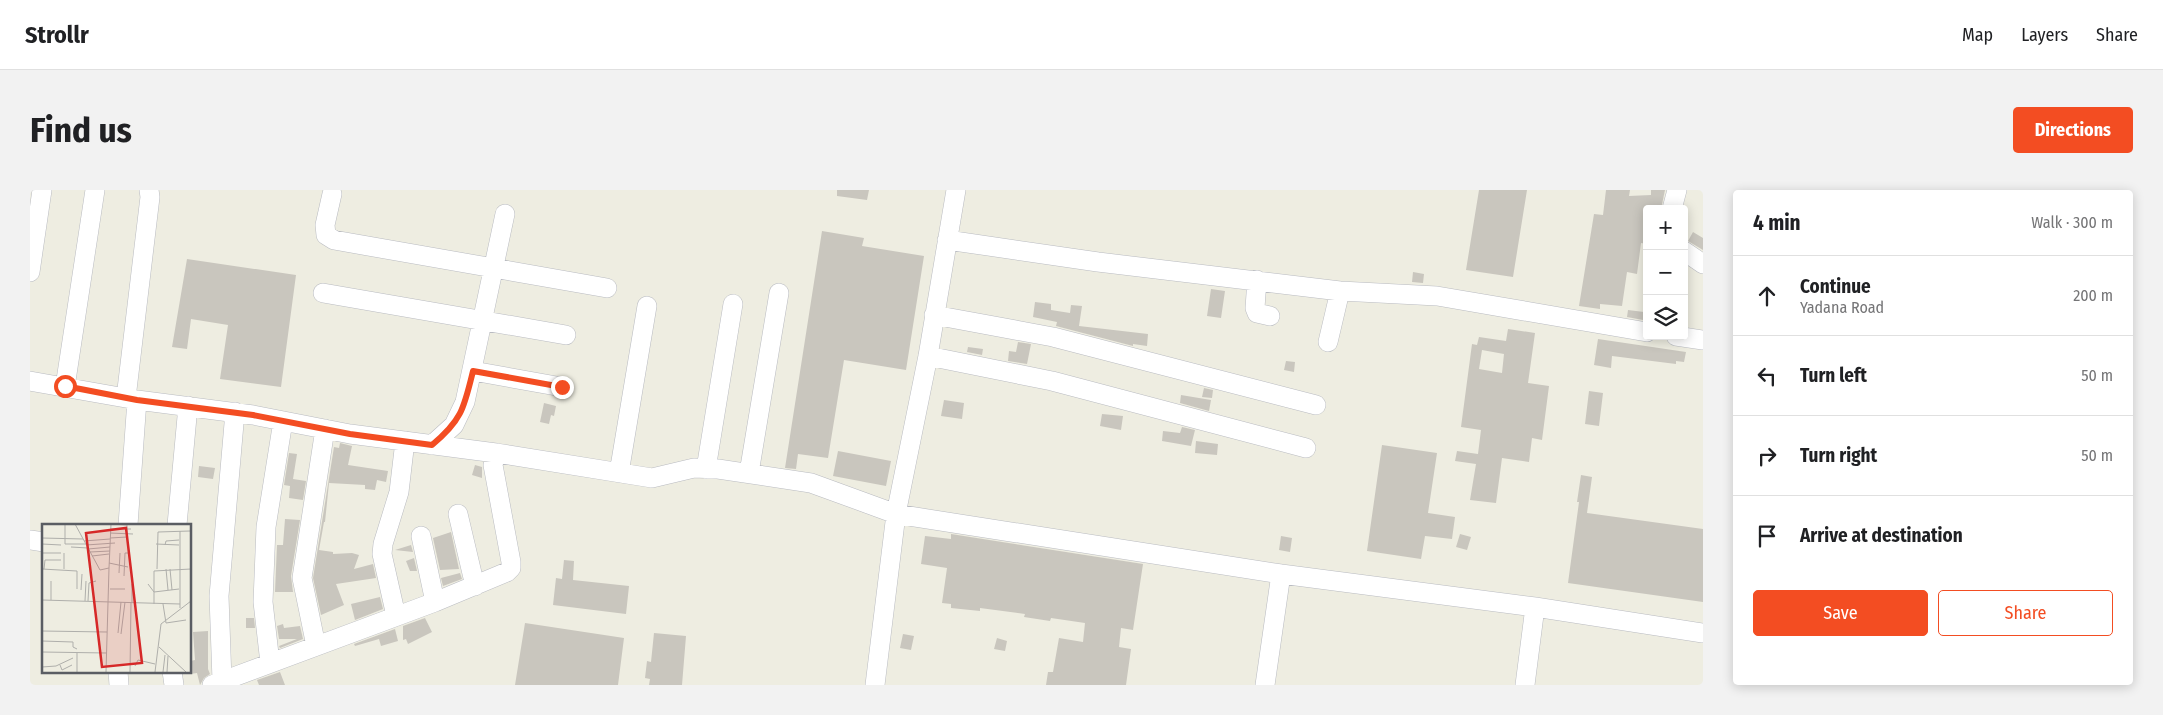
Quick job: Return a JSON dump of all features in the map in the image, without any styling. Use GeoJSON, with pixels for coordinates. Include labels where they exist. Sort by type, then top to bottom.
{"type":"FeatureCollection","features":[{"type":"Feature","properties":{"kind":"street"},"geometry":{"type":"LineString","coordinates":[[30,272],[42,190]]}},
{"type":"Feature","properties":{"kind":"street"},"geometry":{"type":"LineString","coordinates":[[65,386],[95,190]]}},
{"type":"Feature","properties":{"kind":"street"},"geometry":{"type":"LineString","coordinates":[[128,524],[132,399],[150,197],[149,190]]}},
{"type":"Feature","properties":{"kind":"street"},"geometry":{"type":"LineString","coordinates":[[875,685],[896,514],[928,356],[956,190]]}},
{"type":"Feature","properties":{"kind":"street"},"geometry":{"type":"LineString","coordinates":[[1673,205],[1676,190]]}},
{"type":"Feature","properties":{"kind":"street"},"geometry":{"type":"LineString","coordinates":[[332,194],[325,225],[326,234],[334,240],[607,288]]}},
{"type":"Feature","properties":{"kind":"street"},"geometry":{"type":"LineString","coordinates":[[432,445],[454,425],[460,415],[473,371],[505,214]]}},
{"type":"Feature","properties":{"kind":"street"},"geometry":{"type":"LineString","coordinates":[[947,240],[1098,262],[1340,291],[1437,296],[1643,331]]}},
{"type":"Feature","properties":{"kind":"street"},"geometry":{"type":"LineString","coordinates":[[1688,254],[1703,264]]}},
{"type":"Feature","properties":{"kind":"street"},"geometry":{"type":"LineString","coordinates":[[1257,280],[1255,308],[1257,313],[1270,316]]}},
{"type":"Feature","properties":{"kind":"street"},"geometry":{"type":"LineString","coordinates":[[1328,342],[1340,291]]}},
{"type":"Feature","properties":{"kind":"street"},"geometry":{"type":"LineString","coordinates":[[323,292],[566,335]]}},
{"type":"Feature","properties":{"kind":"street"},"geometry":{"type":"LineString","coordinates":[[749,474],[779,293]]}},
{"type":"Feature","properties":{"kind":"street"},"geometry":{"type":"LineString","coordinates":[[706,468],[733,304]]}},
{"type":"Feature","properties":{"kind":"street"},"geometry":{"type":"LineString","coordinates":[[619,473],[647,306]]}},
{"type":"Feature","properties":{"kind":"street"},"geometry":{"type":"LineString","coordinates":[[934,315],[1053,337],[1316,405]]}},
{"type":"Feature","properties":{"kind":"street"},"geometry":{"type":"LineString","coordinates":[[1688,338],[1703,340]]}},
{"type":"Feature","properties":{"kind":"street"},"geometry":{"type":"LineString","coordinates":[[928,356],[1052,381],[1306,448]]}},
{"type":"Feature","properties":{"kind":"street"},"geometry":{"type":"LineString","coordinates":[[473,371],[562,387]]}},
{"type":"Feature","properties":{"kind":"street"},"geometry":{"type":"LineString","coordinates":[[30,381],[132,399],[236,412],[325,429],[496,453],[654,479],[690,469],[706,468],[811,482],[896,514],[1280,574],[1535,607],[1703,634]]}},
{"type":"Feature","properties":{"kind":"street"},"geometry":{"type":"LineString","coordinates":[[177,524],[188,406]]}},
{"type":"Feature","properties":{"kind":"street"},"geometry":{"type":"LineString","coordinates":[[236,412],[219,596],[217,683],[435,602],[507,572],[511,568],[493,465],[496,453]]}},
{"type":"Feature","properties":{"kind":"street"},"geometry":{"type":"LineString","coordinates":[[270,663],[263,602],[266,527],[283,421]]}},
{"type":"Feature","properties":{"kind":"street"},"geometry":{"type":"LineString","coordinates":[[316,646],[302,578],[325,429]]}},
{"type":"Feature","properties":{"kind":"street"},"geometry":{"type":"LineString","coordinates":[[396,616],[382,549],[399,492],[404,441]]}},
{"type":"Feature","properties":{"kind":"street"},"geometry":{"type":"LineString","coordinates":[[458,514],[475,586]]}},
{"type":"Feature","properties":{"kind":"street"},"geometry":{"type":"LineString","coordinates":[[421,536],[435,602]]}},
{"type":"Feature","properties":{"kind":"street"},"geometry":{"type":"LineString","coordinates":[[1265,685],[1280,574]]}},
{"type":"Feature","properties":{"kind":"street"},"geometry":{"type":"LineString","coordinates":[[1525,685],[1535,607]]}},
{"type":"Feature","properties":{"kind":"street"},"geometry":{"type":"LineString","coordinates":[[118,672],[119,685]]}},
{"type":"Feature","properties":{"kind":"street"},"geometry":{"type":"LineString","coordinates":[[172,672],[174,685]]}},
{"type":"Feature","properties":{"kind":"building"},"geometry":{"type":"Polygon","coordinates":[[[837,190],[869,190],[867,200],[837,196],[837,190]]]}},
{"type":"Feature","properties":{"kind":"building"},"geometry":{"type":"Polygon","coordinates":[[[1479,190],[1527,190],[1513,277],[1466,270],[1479,190]]]}},
{"type":"Feature","properties":{"kind":"building"},"geometry":{"type":"Polygon","coordinates":[[[1606,190],[1630,190],[1629,196],[1651,195],[1651,190],[1665,190],[1662,205],[1643,205],[1643,243],[1641,243],[1637,274],[1627,272],[1622,306],[1600,304],[1600,309],[1579,306],[1594,214],[1603,215],[1606,190]]]}},
{"type":"Feature","properties":{"kind":"building"},"geometry":{"type":"Polygon","coordinates":[[[822,231],[864,238],[862,246],[924,256],[906,370],[844,360],[828,458],[798,454],[796,469],[785,468],[822,231]]]}},
{"type":"Feature","properties":{"kind":"building"},"geometry":{"type":"Polygon","coordinates":[[[1693,232],[1703,238],[1703,250],[1688,241],[1693,232]]]}},
{"type":"Feature","properties":{"kind":"building"},"geometry":{"type":"Polygon","coordinates":[[[187,259],[296,275],[281,387],[220,379],[228,325],[191,319],[187,349],[172,347],[187,259]]]}},
{"type":"Feature","properties":{"kind":"building"},"geometry":{"type":"Polygon","coordinates":[[[1413,272],[1424,274],[1423,283],[1412,282],[1413,272]]]}},
{"type":"Feature","properties":{"kind":"building"},"geometry":{"type":"Polygon","coordinates":[[[1211,289],[1225,291],[1221,318],[1207,316],[1211,289]]]}},
{"type":"Feature","properties":{"kind":"building"},"geometry":{"type":"Polygon","coordinates":[[[1035,302],[1051,304],[1051,310],[1070,313],[1071,305],[1082,306],[1079,326],[1148,334],[1147,346],[1133,344],[1133,346],[1056,326],[1057,322],[1033,317],[1035,302]]]}},
{"type":"Feature","properties":{"kind":"building"},"geometry":{"type":"Polygon","coordinates":[[[1628,310],[1643,312],[1643,320],[1627,317],[1628,310]]]}},
{"type":"Feature","properties":{"kind":"building"},"geometry":{"type":"Polygon","coordinates":[[[1508,329],[1535,333],[1528,383],[1549,386],[1542,440],[1532,438],[1529,462],[1502,458],[1496,503],[1470,500],[1476,464],[1455,461],[1457,451],[1478,454],[1481,430],[1461,427],[1472,344],[1477,345],[1479,337],[1506,341],[1508,329]],[[1482,350],[1479,369],[1502,373],[1504,354],[1482,350]]]}},
{"type":"Feature","properties":{"kind":"building"},"geometry":{"type":"Polygon","coordinates":[[[1598,339],[1686,352],[1684,362],[1676,361],[1676,364],[1612,356],[1611,368],[1594,365],[1598,339]]]}},
{"type":"Feature","properties":{"kind":"building"},"geometry":{"type":"Polygon","coordinates":[[[1018,342],[1031,344],[1027,364],[1008,361],[1009,351],[1016,352],[1018,342]]]}},
{"type":"Feature","properties":{"kind":"building"},"geometry":{"type":"Polygon","coordinates":[[[968,347],[983,349],[982,355],[967,352],[968,347]]]}},
{"type":"Feature","properties":{"kind":"building"},"geometry":{"type":"Polygon","coordinates":[[[1286,361],[1295,362],[1294,372],[1284,370],[1286,361]]]}},
{"type":"Feature","properties":{"kind":"building"},"geometry":{"type":"Polygon","coordinates":[[[1204,388],[1213,390],[1212,398],[1202,397],[1204,388]]]}},
{"type":"Feature","properties":{"kind":"building"},"geometry":{"type":"Polygon","coordinates":[[[1589,391],[1603,393],[1599,426],[1585,424],[1589,391]]]}},
{"type":"Feature","properties":{"kind":"building"},"geometry":{"type":"Polygon","coordinates":[[[1181,395],[1211,400],[1209,411],[1180,403],[1181,395]]]}},
{"type":"Feature","properties":{"kind":"building"},"geometry":{"type":"Polygon","coordinates":[[[944,400],[964,403],[962,419],[941,416],[944,400]]]}},
{"type":"Feature","properties":{"kind":"building"},"geometry":{"type":"Polygon","coordinates":[[[544,403],[556,406],[554,416],[551,415],[549,424],[540,422],[544,403]]]}},
{"type":"Feature","properties":{"kind":"building"},"geometry":{"type":"Polygon","coordinates":[[[1102,414],[1123,416],[1121,430],[1100,426],[1102,414]]]}},
{"type":"Feature","properties":{"kind":"building"},"geometry":{"type":"Polygon","coordinates":[[[1182,427],[1195,430],[1191,446],[1162,441],[1163,431],[1180,433],[1182,427]]]}},
{"type":"Feature","properties":{"kind":"building"},"geometry":{"type":"Polygon","coordinates":[[[1196,441],[1218,444],[1217,455],[1195,453],[1196,441]]]}},
{"type":"Feature","properties":{"kind":"building"},"geometry":{"type":"Polygon","coordinates":[[[340,443],[352,446],[348,465],[388,471],[386,482],[377,480],[375,490],[365,489],[365,485],[329,483],[325,522],[319,550],[333,552],[333,554],[352,553],[359,555],[354,569],[373,564],[376,578],[336,584],[344,605],[321,615],[313,578],[334,447],[339,448],[340,443]]]}},
{"type":"Feature","properties":{"kind":"building"},"geometry":{"type":"Polygon","coordinates":[[[1382,445],[1437,453],[1428,513],[1455,517],[1452,539],[1425,536],[1421,559],[1367,551],[1382,445]]]}},
{"type":"Feature","properties":{"kind":"building"},"geometry":{"type":"Polygon","coordinates":[[[838,451],[891,461],[886,486],[833,476],[838,451]]]}},
{"type":"Feature","properties":{"kind":"building"},"geometry":{"type":"Polygon","coordinates":[[[289,453],[297,454],[293,479],[306,481],[303,500],[289,498],[290,486],[284,485],[289,453]]]}},
{"type":"Feature","properties":{"kind":"building"},"geometry":{"type":"Polygon","coordinates":[[[475,465],[482,467],[482,478],[472,475],[475,465]]]}},
{"type":"Feature","properties":{"kind":"building"},"geometry":{"type":"Polygon","coordinates":[[[199,466],[215,468],[213,479],[198,477],[199,466]]]}},
{"type":"Feature","properties":{"kind":"building"},"geometry":{"type":"Polygon","coordinates":[[[1581,475],[1592,477],[1587,513],[1703,529],[1703,602],[1568,583],[1581,475]]]}},
{"type":"Feature","properties":{"kind":"building"},"geometry":{"type":"Polygon","coordinates":[[[285,519],[300,520],[291,576],[293,592],[275,592],[277,545],[283,545],[285,519]]]}},
{"type":"Feature","properties":{"kind":"building"},"geometry":{"type":"Polygon","coordinates":[[[451,532],[459,569],[440,570],[433,538],[451,532]]]}},
{"type":"Feature","properties":{"kind":"building"},"geometry":{"type":"Polygon","coordinates":[[[951,534],[1143,564],[1133,630],[1121,628],[1119,647],[1131,649],[1126,685],[1046,685],[1048,672],[1053,672],[1059,638],[1083,642],[1085,623],[1051,618],[1050,621],[1024,617],[1025,614],[980,608],[980,611],[951,608],[951,604],[942,603],[947,568],[921,564],[925,536],[951,539],[951,534]]]}},
{"type":"Feature","properties":{"kind":"building"},"geometry":{"type":"Polygon","coordinates":[[[1460,534],[1471,537],[1467,550],[1456,547],[1460,534]]]}},
{"type":"Feature","properties":{"kind":"building"},"geometry":{"type":"Polygon","coordinates":[[[1281,536],[1292,538],[1290,552],[1279,550],[1281,536]]]}},
{"type":"Feature","properties":{"kind":"building"},"geometry":{"type":"Polygon","coordinates":[[[411,545],[413,552],[395,550],[411,545]]]}},
{"type":"Feature","properties":{"kind":"building"},"geometry":{"type":"Polygon","coordinates":[[[414,558],[417,571],[410,571],[406,561],[414,558]]]}},
{"type":"Feature","properties":{"kind":"building"},"geometry":{"type":"Polygon","coordinates":[[[564,560],[574,561],[573,580],[629,586],[626,614],[553,605],[556,578],[562,579],[564,560]]]}},
{"type":"Feature","properties":{"kind":"building"},"geometry":{"type":"Polygon","coordinates":[[[460,573],[462,579],[443,586],[441,578],[460,573]]]}},
{"type":"Feature","properties":{"kind":"building"},"geometry":{"type":"Polygon","coordinates":[[[380,597],[383,609],[355,620],[351,604],[380,597]]]}},
{"type":"Feature","properties":{"kind":"building"},"geometry":{"type":"Polygon","coordinates":[[[246,618],[254,618],[255,628],[246,628],[246,618]]]}},
{"type":"Feature","properties":{"kind":"building"},"geometry":{"type":"Polygon","coordinates":[[[425,618],[432,632],[408,644],[406,639],[403,640],[403,626],[425,618]]]}},
{"type":"Feature","properties":{"kind":"building"},"geometry":{"type":"Polygon","coordinates":[[[525,623],[624,638],[618,685],[515,685],[525,623]]]}},
{"type":"Feature","properties":{"kind":"building"},"geometry":{"type":"Polygon","coordinates":[[[283,624],[284,628],[300,626],[303,639],[280,648],[279,646],[297,639],[279,639],[277,626],[283,624]]]}},
{"type":"Feature","properties":{"kind":"building"},"geometry":{"type":"Polygon","coordinates":[[[395,629],[398,641],[381,646],[379,639],[355,646],[354,644],[395,629]]]}},
{"type":"Feature","properties":{"kind":"building"},"geometry":{"type":"Polygon","coordinates":[[[208,631],[208,669],[210,674],[204,678],[200,685],[197,673],[190,674],[191,661],[195,660],[193,632],[208,631]]]}},
{"type":"Feature","properties":{"kind":"building"},"geometry":{"type":"Polygon","coordinates":[[[654,633],[686,636],[682,685],[649,685],[650,679],[645,678],[647,661],[651,662],[654,633]]]}},
{"type":"Feature","properties":{"kind":"building"},"geometry":{"type":"Polygon","coordinates":[[[903,634],[914,636],[911,650],[900,648],[903,634]]]}},
{"type":"Feature","properties":{"kind":"building"},"geometry":{"type":"Polygon","coordinates":[[[997,638],[1007,641],[1005,651],[994,649],[997,638]]]}},
{"type":"Feature","properties":{"kind":"building"},"geometry":{"type":"Polygon","coordinates":[[[280,672],[285,685],[259,685],[257,680],[280,672]]]}},
{"type":"Feature","properties":{"kind":"route"},"geometry":{"type":"LineString","coordinates":[[65,386],[137,400],[253,415],[350,434],[432,445],[454,425],[460,415],[473,371],[562,387]]}}]}
